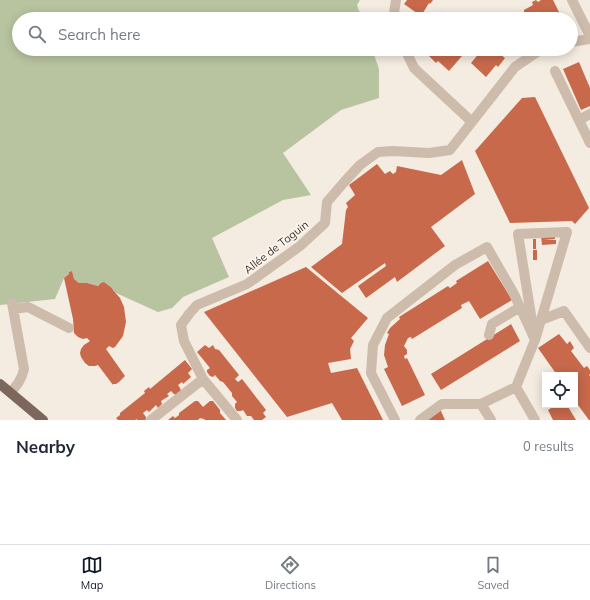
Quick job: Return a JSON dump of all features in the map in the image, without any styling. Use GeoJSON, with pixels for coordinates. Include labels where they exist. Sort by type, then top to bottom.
{"type":"FeatureCollection","features":[{"type":"Feature","properties":{"kind":"main road"},"geometry":{"type":"LineString","coordinates":[[0,384],[42,420]]}},
{"type":"Feature","properties":{"kind":"street"},"geometry":{"type":"LineString","coordinates":[[394,12],[396,0]]}},
{"type":"Feature","properties":{"kind":"street"},"geometry":{"type":"LineString","coordinates":[[572,0],[578,12]]}},
{"type":"Feature","properties":{"kind":"street"},"geometry":{"type":"LineString","coordinates":[[578,13],[590,38],[578,41]]}},
{"type":"Feature","properties":{"kind":"street"},"geometry":{"type":"LineString","coordinates":[[409,56],[414,68],[472,122]]}},
{"type":"Feature","properties":{"kind":"street","name":"Allée de Taguin"},"geometry":{"type":"LineString","coordinates":[[203,379],[184,341],[181,325],[197,305],[247,284],[300,246],[325,222],[327,202],[360,165],[378,152],[393,151],[429,153],[450,150],[515,67],[531,56]]}},
{"type":"Feature","properties":{"kind":"street"},"geometry":{"type":"LineString","coordinates":[[556,71],[590,142]]}},
{"type":"Feature","properties":{"kind":"street"},"geometry":{"type":"LineString","coordinates":[[579,120],[590,114]]}},
{"type":"Feature","properties":{"kind":"street"},"geometry":{"type":"LineString","coordinates":[[420,420],[442,404],[481,404],[516,387],[535,340],[567,232],[518,234],[535,340]]}},
{"type":"Feature","properties":{"kind":"street"},"geometry":{"type":"LineString","coordinates":[[395,420],[371,373],[372,346],[387,318],[455,265],[487,247],[514,294],[535,340]]}},
{"type":"Feature","properties":{"kind":"street"},"geometry":{"type":"LineString","coordinates":[[11,392],[19,382],[24,369],[13,306],[28,307],[69,328]]}},
{"type":"Feature","properties":{"kind":"street"},"geometry":{"type":"LineString","coordinates":[[489,335],[492,324],[520,307]]}},
{"type":"Feature","properties":{"kind":"street"},"geometry":{"type":"LineString","coordinates":[[541,320],[564,311],[590,348]]}},
{"type":"Feature","properties":{"kind":"street"},"geometry":{"type":"LineString","coordinates":[[151,420],[203,379],[237,420]]}},
{"type":"Feature","properties":{"kind":"street"},"geometry":{"type":"LineString","coordinates":[[516,387],[535,420]]}},
{"type":"Feature","properties":{"kind":"street"},"geometry":{"type":"LineString","coordinates":[[481,404],[491,420]]}},
{"type":"Feature","properties":{"kind":"green space"},"geometry":{"type":"Polygon","coordinates":[[[0,0],[360,0],[357,5],[360,12],[12,12],[12,56],[374,56],[379,69],[379,98],[341,110],[283,153],[311,195],[283,200],[212,238],[229,277],[183,297],[172,308],[158,312],[116,293],[104,282],[98,286],[87,283],[79,283],[74,279],[72,271],[69,272],[69,274],[64,278],[55,299],[0,305],[0,0]]]}},
{"type":"Feature","properties":{"kind":"building"},"geometry":{"type":"Polygon","coordinates":[[[407,0],[433,0],[430,4],[429,3],[423,12],[415,12],[404,4],[407,0]]]}},
{"type":"Feature","properties":{"kind":"building"},"geometry":{"type":"Polygon","coordinates":[[[536,0],[538,2],[541,0],[553,0],[559,12],[524,12],[524,10],[533,5],[532,2],[536,0]]]}},
{"type":"Feature","properties":{"kind":"building"},"geometry":{"type":"Polygon","coordinates":[[[429,56],[462,56],[449,71],[438,61],[436,63],[429,56]]]}},
{"type":"Feature","properties":{"kind":"building"},"geometry":{"type":"Polygon","coordinates":[[[477,56],[502,56],[505,58],[498,67],[496,65],[486,77],[471,63],[477,56]]]}},
{"type":"Feature","properties":{"kind":"building"},"geometry":{"type":"Polygon","coordinates":[[[579,62],[590,88],[590,106],[581,110],[563,69],[579,62]]]}},
{"type":"Feature","properties":{"kind":"building"},"geometry":{"type":"Polygon","coordinates":[[[535,97],[589,208],[575,224],[572,221],[510,223],[475,151],[522,98],[535,97]]]}},
{"type":"Feature","properties":{"kind":"building"},"geometry":{"type":"Polygon","coordinates":[[[462,160],[475,194],[431,227],[445,246],[397,282],[395,277],[366,298],[358,286],[386,266],[385,263],[342,293],[311,267],[342,244],[346,210],[348,207],[346,203],[355,195],[349,185],[377,164],[385,174],[390,171],[393,174],[396,172],[397,166],[441,175],[462,160]]]}},
{"type":"Feature","properties":{"kind":"building"},"geometry":{"type":"Polygon","coordinates":[[[541,235],[555,235],[555,239],[544,240],[556,240],[556,244],[542,245],[541,235]]]}},
{"type":"Feature","properties":{"kind":"building"},"geometry":{"type":"Polygon","coordinates":[[[533,239],[536,239],[536,249],[533,249],[533,239]]]}},
{"type":"Feature","properties":{"kind":"building"},"geometry":{"type":"Polygon","coordinates":[[[533,250],[537,250],[537,260],[533,260],[533,250]]]}},
{"type":"Feature","properties":{"kind":"building"},"geometry":{"type":"Polygon","coordinates":[[[488,261],[512,300],[480,319],[469,301],[461,305],[462,308],[412,339],[411,337],[408,338],[404,346],[407,350],[407,354],[404,356],[405,359],[407,358],[425,395],[402,406],[384,369],[388,367],[384,355],[385,345],[389,334],[387,333],[390,328],[400,319],[399,317],[448,286],[450,288],[457,283],[456,281],[488,261]]]}},
{"type":"Feature","properties":{"kind":"building"},"geometry":{"type":"Polygon","coordinates":[[[306,267],[368,318],[351,338],[354,341],[350,349],[351,359],[328,363],[331,373],[357,368],[383,420],[342,420],[332,403],[287,417],[204,312],[306,267]]]}},
{"type":"Feature","properties":{"kind":"building"},"geometry":{"type":"Polygon","coordinates":[[[72,271],[74,279],[79,283],[87,283],[98,286],[104,282],[112,288],[120,298],[124,307],[126,322],[123,336],[115,347],[113,348],[109,346],[106,349],[125,376],[116,384],[113,385],[98,365],[89,366],[81,357],[81,349],[90,341],[87,338],[83,339],[78,337],[74,333],[73,319],[64,278],[69,274],[69,272],[72,271]]]}},
{"type":"Feature","properties":{"kind":"building"},"geometry":{"type":"Polygon","coordinates":[[[511,324],[520,341],[441,390],[431,374],[511,324]]]}},
{"type":"Feature","properties":{"kind":"building"},"geometry":{"type":"Polygon","coordinates":[[[559,334],[567,344],[570,341],[574,348],[571,351],[584,368],[587,366],[590,370],[590,420],[578,405],[578,372],[555,372],[538,348],[559,334]]]}},
{"type":"Feature","properties":{"kind":"building"},"geometry":{"type":"Polygon","coordinates":[[[205,345],[209,348],[213,345],[215,349],[219,350],[239,375],[235,379],[238,382],[242,379],[266,410],[263,413],[266,417],[262,420],[254,420],[251,416],[247,416],[243,410],[237,411],[235,404],[237,402],[232,396],[232,393],[215,375],[213,377],[210,376],[207,370],[210,368],[197,352],[205,345]]]}},
{"type":"Feature","properties":{"kind":"building"},"geometry":{"type":"Polygon","coordinates":[[[185,360],[192,369],[188,373],[191,377],[183,384],[182,382],[178,385],[181,391],[176,395],[171,391],[167,394],[169,396],[161,401],[162,404],[158,408],[156,405],[149,412],[147,410],[143,413],[146,417],[145,420],[118,420],[116,418],[145,393],[144,391],[149,387],[150,389],[185,360]]]}},
{"type":"Feature","properties":{"kind":"building"},"geometry":{"type":"Polygon","coordinates":[[[195,401],[198,401],[203,407],[210,401],[213,401],[226,420],[205,420],[200,418],[198,420],[168,420],[173,416],[175,418],[179,415],[179,413],[195,401]]]}},
{"type":"Feature","properties":{"kind":"building"},"geometry":{"type":"Polygon","coordinates":[[[551,408],[569,408],[576,420],[553,420],[548,410],[551,408]]]}},
{"type":"Feature","properties":{"kind":"building"},"geometry":{"type":"Polygon","coordinates":[[[440,409],[445,420],[418,420],[440,409]]]}}]}
